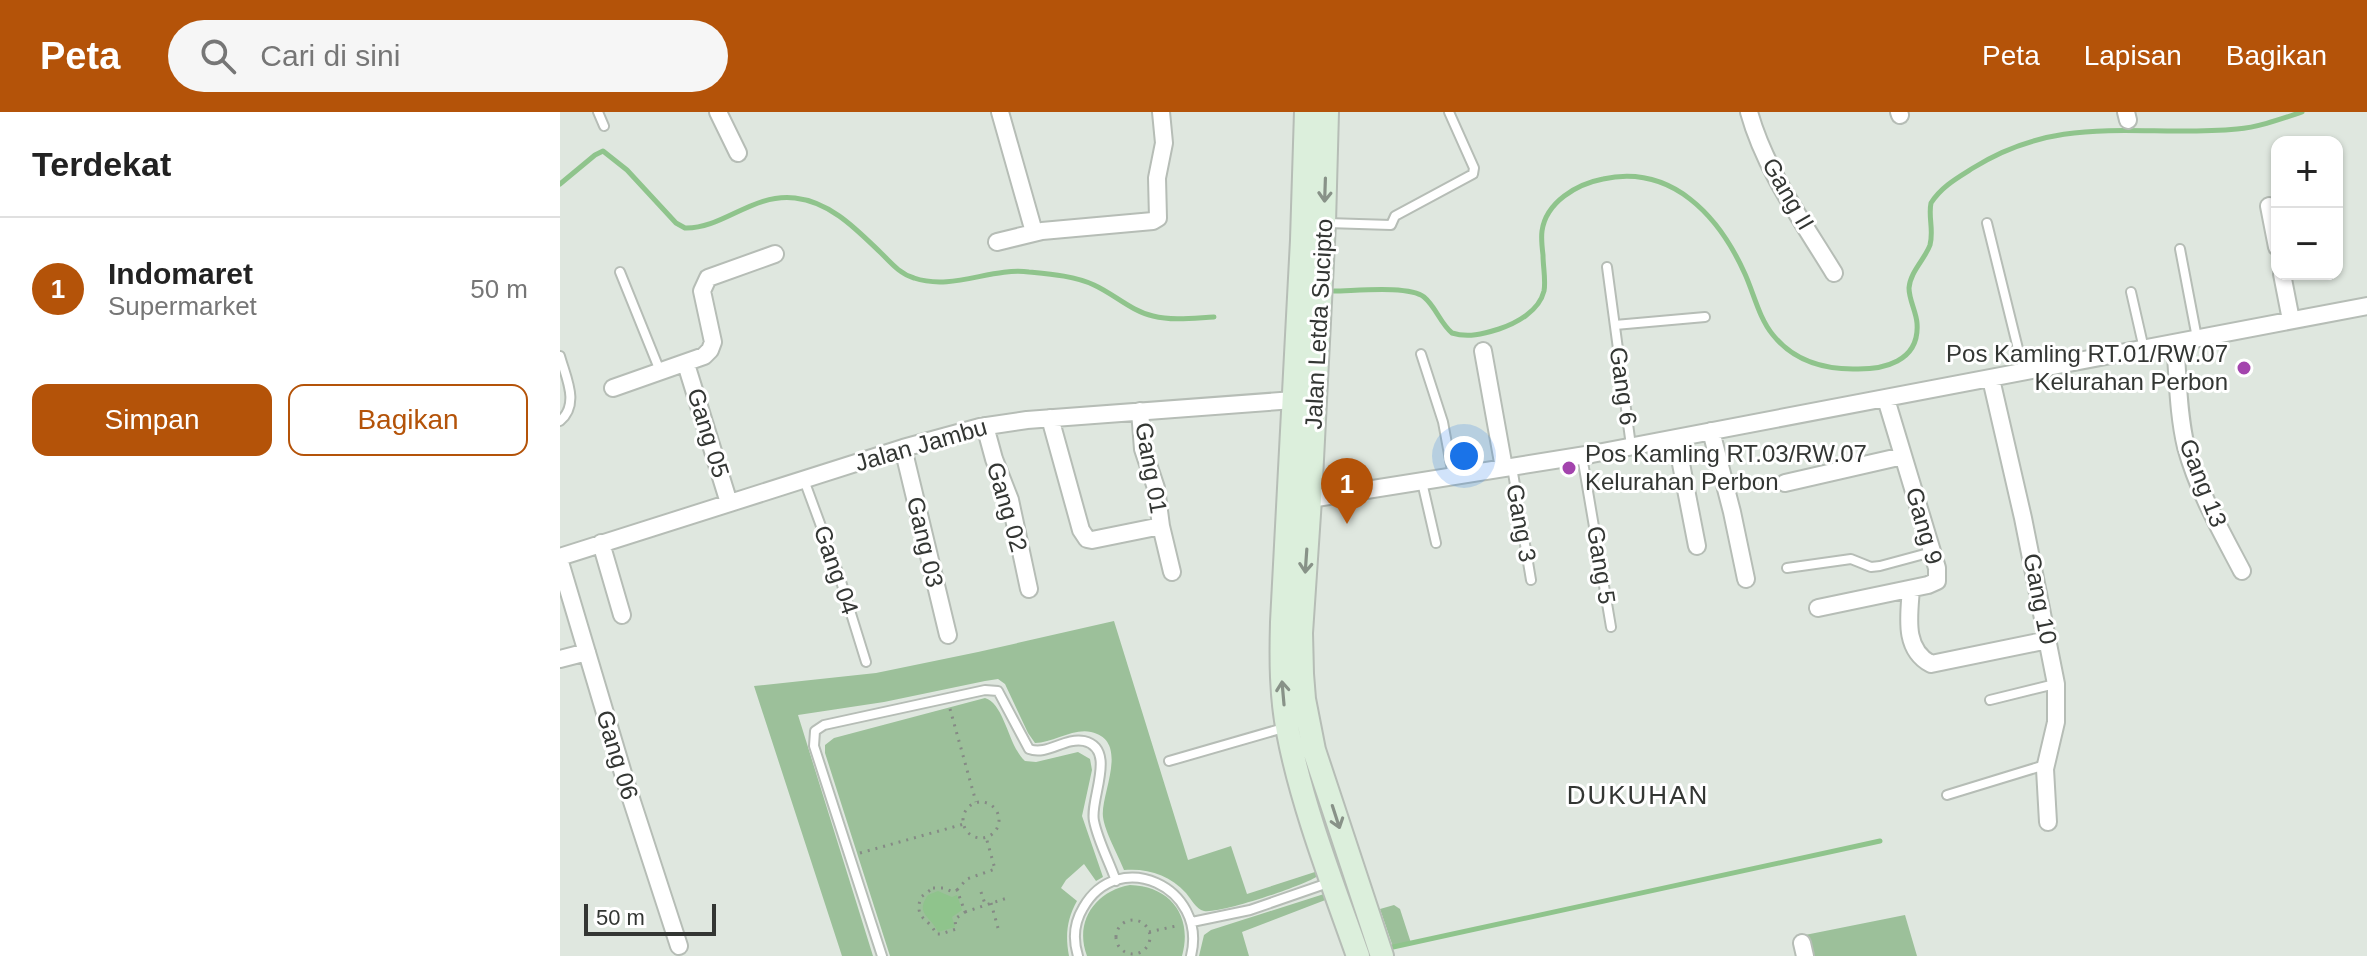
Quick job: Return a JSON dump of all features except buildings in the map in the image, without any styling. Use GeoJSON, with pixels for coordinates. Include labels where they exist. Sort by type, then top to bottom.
{"type":"FeatureCollection","features":[{"type":"Feature","properties":{"kind":"main road","name":"Jalan Letda Sucipto"},"geometry":{"type":"LineString","coordinates":[[1306,112],[1316,235],[1294,400],[1302,509],[1281,656],[1287,727],[1301,784],[1358,956]]}},
{"type":"Feature","properties":{"kind":"main road","name":"Jalan Letda Sucipto"},"geometry":{"type":"LineString","coordinates":[[1327,112],[1316,235],[1302,509],[1304,699],[1314,750],[1382,956]]}},
{"type":"Feature","properties":{"kind":"main road"},"geometry":{"type":"LineString","coordinates":[[1332,881],[1354,872]]}},
{"type":"Feature","properties":{"kind":"street"},"geometry":{"type":"LineString","coordinates":[[718,112],[738,153]]}},
{"type":"Feature","properties":{"kind":"street"},"geometry":{"type":"LineString","coordinates":[[1000,112],[1034,232]]}},
{"type":"Feature","properties":{"kind":"street"},"geometry":{"type":"LineString","coordinates":[[997,242],[1034,232],[1153,221],[1158,218],[1157,178],[1164,143],[1161,112]]}},
{"type":"Feature","properties":{"kind":"street","name":"Gang II"},"geometry":{"type":"LineString","coordinates":[[1749,112],[1772,168],[1834,273]]}},
{"type":"Feature","properties":{"kind":"street"},"geometry":{"type":"LineString","coordinates":[[2269,206],[2271,216]]}},
{"type":"Feature","properties":{"kind":"street","name":"Gang 05"},"geometry":{"type":"LineString","coordinates":[[613,388],[704,356],[712,346],[702,291],[705,282],[715,275],[775,254]]}},
{"type":"Feature","properties":{"kind":"street"},"geometry":{"type":"LineString","coordinates":[[2283,280],[2291,320]]}},
{"type":"Feature","properties":{"kind":"street"},"geometry":{"type":"LineString","coordinates":[[1302,509],[1422,481],[1676,438],[2367,306]]}},
{"type":"Feature","properties":{"kind":"street","name":"Gang 13"},"geometry":{"type":"LineString","coordinates":[[2175,343],[2186,447],[2202,491],[2242,571]]}},
{"type":"Feature","properties":{"kind":"street"},"geometry":{"type":"LineString","coordinates":[[1483,351],[1508,467]]}},
{"type":"Feature","properties":{"kind":"street","name":"Gang 05"},"geometry":{"type":"LineString","coordinates":[[686,364],[729,503]]}},
{"type":"Feature","properties":{"kind":"street","name":"Gang 10"},"geometry":{"type":"LineString","coordinates":[[1991,379],[2014,474],[2056,684],[2056,722],[2046,765],[2048,822]]}},
{"type":"Feature","properties":{"kind":"street","name":"Gang 9"},"geometry":{"type":"LineString","coordinates":[[1818,608],[1937,581],[1938,573],[1886,399]]}},
{"type":"Feature","properties":{"kind":"street","name":"Jalan Jambu"},"geometry":{"type":"LineString","coordinates":[[560,560],[601,543],[803,479],[985,426],[1050,418],[1294,400]]}},
{"type":"Feature","properties":{"kind":"street","name":"Gang 01"},"geometry":{"type":"LineString","coordinates":[[1140,411],[1143,449],[1156,488],[1172,572]]}},
{"type":"Feature","properties":{"kind":"street","name":"Gang 01"},"geometry":{"type":"LineString","coordinates":[[1050,418],[1084,536],[1092,540],[1161,526]]}},
{"type":"Feature","properties":{"kind":"street","name":"Gang 02"},"geometry":{"type":"LineString","coordinates":[[985,426],[1010,500],[1029,589]]}},
{"type":"Feature","properties":{"kind":"street"},"geometry":{"type":"LineString","coordinates":[[1711,431],[1746,579]]}},
{"type":"Feature","properties":{"kind":"street"},"geometry":{"type":"LineString","coordinates":[[1676,438],[1697,546]]}},
{"type":"Feature","properties":{"kind":"street","name":"Gang 03"},"geometry":{"type":"LineString","coordinates":[[903,448],[948,635]]}},
{"type":"Feature","properties":{"kind":"street"},"geometry":{"type":"LineString","coordinates":[[1785,483],[1903,456]]}},
{"type":"Feature","properties":{"kind":"street"},"geometry":{"type":"LineString","coordinates":[[601,543],[622,615]]}},
{"type":"Feature","properties":{"kind":"street","name":"Gang 06"},"geometry":{"type":"LineString","coordinates":[[560,560],[625,780],[679,946]]}},
{"type":"Feature","properties":{"kind":"street"},"geometry":{"type":"LineString","coordinates":[[1911,589],[1910,635],[1916,652],[1931,664],[2048,640]]}},
{"type":"Feature","properties":{"kind":"street"},"geometry":{"type":"LineString","coordinates":[[560,659],[587,652]]}},
{"type":"Feature","properties":{"kind":"lane"},"geometry":{"type":"LineString","coordinates":[[598,112],[604,126]]}},
{"type":"Feature","properties":{"kind":"lane"},"geometry":{"type":"LineString","coordinates":[[1316,235],[1391,225],[1395,216],[1473,174],[1474,168],[1449,112]]}},
{"type":"Feature","properties":{"kind":"lane"},"geometry":{"type":"LineString","coordinates":[[1987,223],[2024,373]]}},
{"type":"Feature","properties":{"kind":"lane"},"geometry":{"type":"LineString","coordinates":[[2180,249],[2198,339]]}},
{"type":"Feature","properties":{"kind":"lane","name":"Gang 6"},"geometry":{"type":"LineString","coordinates":[[1607,267],[1631,446]]}},
{"type":"Feature","properties":{"kind":"lane"},"geometry":{"type":"LineString","coordinates":[[620,272],[660,372]]}},
{"type":"Feature","properties":{"kind":"lane"},"geometry":{"type":"LineString","coordinates":[[2131,292],[2144,349]]}},
{"type":"Feature","properties":{"kind":"lane","name":"Gang 6"},"geometry":{"type":"LineString","coordinates":[[1615,325],[1705,317]]}},
{"type":"Feature","properties":{"kind":"lane"},"geometry":{"type":"LineString","coordinates":[[1421,354],[1443,422],[1453,476]]}},
{"type":"Feature","properties":{"kind":"lane"},"geometry":{"type":"LineString","coordinates":[[560,356],[572,402],[568,413],[560,421]]}},
{"type":"Feature","properties":{"kind":"lane","name":"Gang 5"},"geometry":{"type":"LineString","coordinates":[[1582,455],[1611,627]]}},
{"type":"Feature","properties":{"kind":"lane","name":"Gang 3"},"geometry":{"type":"LineString","coordinates":[[1508,467],[1531,580]]}},
{"type":"Feature","properties":{"kind":"lane","name":"Gang 04"},"geometry":{"type":"LineString","coordinates":[[803,479],[839,575],[866,662]]}},
{"type":"Feature","properties":{"kind":"lane"},"geometry":{"type":"LineString","coordinates":[[1422,481],[1436,543]]}},
{"type":"Feature","properties":{"kind":"lane"},"geometry":{"type":"LineString","coordinates":[[1787,568],[1851,559],[1875,567],[1932,552]]}},
{"type":"Feature","properties":{"kind":"lane"},"geometry":{"type":"LineString","coordinates":[[1990,700],[2056,684]]}},
{"type":"Feature","properties":{"kind":"lane"},"geometry":{"type":"LineString","coordinates":[[882,956],[814,746],[815,731],[824,725],[996,690],[1002,695],[1021,738],[1031,751],[1079,741],[1095,749],[1101,761],[1101,771],[1093,814],[1116,881]]}},
{"type":"Feature","properties":{"kind":"lane"},"geometry":{"type":"LineString","coordinates":[[1169,761],[1287,727]]}},
{"type":"Feature","properties":{"kind":"lane"},"geometry":{"type":"LineString","coordinates":[[1947,795],[2046,765]]}},
{"type":"Feature","properties":{"kind":"lane"},"geometry":{"type":"LineString","coordinates":[[1078,956],[1075,930],[1081,911],[1093,895],[1116,881],[1140,878],[1159,883],[1182,903],[1192,922],[1194,941],[1191,956]]}},
{"type":"Feature","properties":{"kind":"lane"},"geometry":{"type":"LineString","coordinates":[[1192,922],[1250,910],[1332,881]]}},
{"type":"Feature","properties":{"kind":"path"},"geometry":{"type":"LineString","coordinates":[[947,698],[977,803]]}},
{"type":"Feature","properties":{"kind":"path"},"geometry":{"type":"LineString","coordinates":[[977,803],[991,805],[998,814],[998,826],[986,837],[970,834],[964,824],[968,807],[977,803]]}},
{"type":"Feature","properties":{"kind":"path"},"geometry":{"type":"LineString","coordinates":[[850,856],[964,824]]}},
{"type":"Feature","properties":{"kind":"path"},"geometry":{"type":"LineString","coordinates":[[986,837],[995,869],[967,879],[952,892],[937,887],[928,890],[920,900],[920,913],[938,935],[955,929],[955,919],[965,912],[1007,898]]}},
{"type":"Feature","properties":{"kind":"path"},"geometry":{"type":"LineString","coordinates":[[957,890],[965,912]]}},
{"type":"Feature","properties":{"kind":"path"},"geometry":{"type":"LineString","coordinates":[[981,892],[985,904]]}},
{"type":"Feature","properties":{"kind":"path"},"geometry":{"type":"LineString","coordinates":[[991,903],[998,928]]}},
{"type":"Feature","properties":{"kind":"path"},"geometry":{"type":"LineString","coordinates":[[1128,921],[1143,923],[1149,932],[1148,943],[1141,952],[1124,951],[1117,942],[1117,932],[1128,921]]}},
{"type":"Feature","properties":{"kind":"path"},"geometry":{"type":"LineString","coordinates":[[1149,932],[1192,922]]}},
{"type":"Feature","properties":{"kind":"shaded area"},"geometry":{"type":"Polygon","coordinates":[[[1114,621],[1188,860],[1231,846],[1247,894],[1318,871],[1318,876],[1261,898],[1204,911],[1166,877],[1142,870],[1124,870],[1103,817],[1112,757],[1103,737],[1084,731],[1035,743],[1005,684],[998,679],[985,681],[884,702],[798,715],[873,956],[842,956],[754,686],[876,673],[1114,621]]]}},
{"type":"Feature","properties":{"kind":"shaded area"},"geometry":{"type":"Polygon","coordinates":[[[985,698],[997,708],[1014,746],[1025,761],[1036,762],[1078,752],[1090,759],[1092,770],[1082,816],[1103,877],[1096,881],[1084,864],[1061,888],[1077,901],[1068,927],[1069,956],[890,956],[825,745],[834,738],[985,698]]]}},
{"type":"Feature","properties":{"kind":"shaded area"},"geometry":{"type":"Polygon","coordinates":[[[1130,885],[1157,891],[1176,906],[1184,929],[1182,956],[1087,956],[1083,931],[1090,910],[1107,894],[1130,885]]]}},
{"type":"Feature","properties":{"kind":"shaded area"},"geometry":{"type":"Polygon","coordinates":[[[938,891],[952,897],[957,895],[962,910],[952,917],[955,927],[938,932],[923,907],[928,895],[938,891]]]}},
{"type":"Feature","properties":{"kind":"shaded area"},"geometry":{"type":"Polygon","coordinates":[[[1324,894],[1328,899],[1242,932],[1249,956],[1199,956],[1204,935],[1211,930],[1324,894]]]}},
{"type":"Feature","properties":{"kind":"shaded area"},"geometry":{"type":"Polygon","coordinates":[[[1394,905],[1400,909],[1411,943],[1393,947],[1380,909],[1394,905]]]}},
{"type":"Feature","properties":{"kind":"shaded area"},"geometry":{"type":"Polygon","coordinates":[[[1905,915],[1917,956],[1810,956],[1805,935],[1905,915]]]}},
{"type":"Feature","properties":{"kind":"waterway"},"geometry":{"type":"LineString","coordinates":[[1334,291],[1394,290],[1417,293],[1428,301],[1452,333],[1470,335],[1499,329],[1526,315],[1541,298],[1545,282],[1542,231],[1556,203],[1573,190],[1593,181],[1628,176],[1651,179],[1690,199],[1722,233],[1745,274],[1764,321],[1781,344],[1799,357],[1819,365],[1841,369],[1876,368],[1897,361],[1912,347],[1917,323],[1909,288],[1912,276],[1930,245],[1931,203],[1944,188],[1973,168],[2006,151],[2070,133],[2237,129],[2262,125],[2302,112]]}},
{"type":"Feature","properties":{"kind":"waterway"},"geometry":{"type":"LineString","coordinates":[[560,184],[603,151],[627,170],[676,223],[685,228],[712,223],[765,201],[795,198],[832,211],[896,268],[914,278],[943,282],[1015,271],[1054,275],[1094,285],[1153,316],[1176,319],[1214,317]]}},
{"type":"Feature","properties":{"kind":"waterway"},"geometry":{"type":"LineString","coordinates":[[1393,947],[1880,841]]}},
{"type":"Feature","properties":{"kind":"place","name":"Pos Kamling RT.01/RW.07 Kelurahan Perbon"},"geometry":{"type":"Point","coordinates":[2244,368]}},
{"type":"Feature","properties":{"kind":"place","name":"Pos Kamling RT.03/RW.07 Kelurahan Perbon"},"geometry":{"type":"Point","coordinates":[1569,468]}},
{"type":"Feature","properties":{"kind":"place","name":"Indomaret"},"geometry":{"type":"Point","coordinates":[1347,524]}},
{"type":"Feature","properties":{"kind":"district","name":"DUKUHAN"},"geometry":{"type":"Point","coordinates":[1638,795]}}]}
